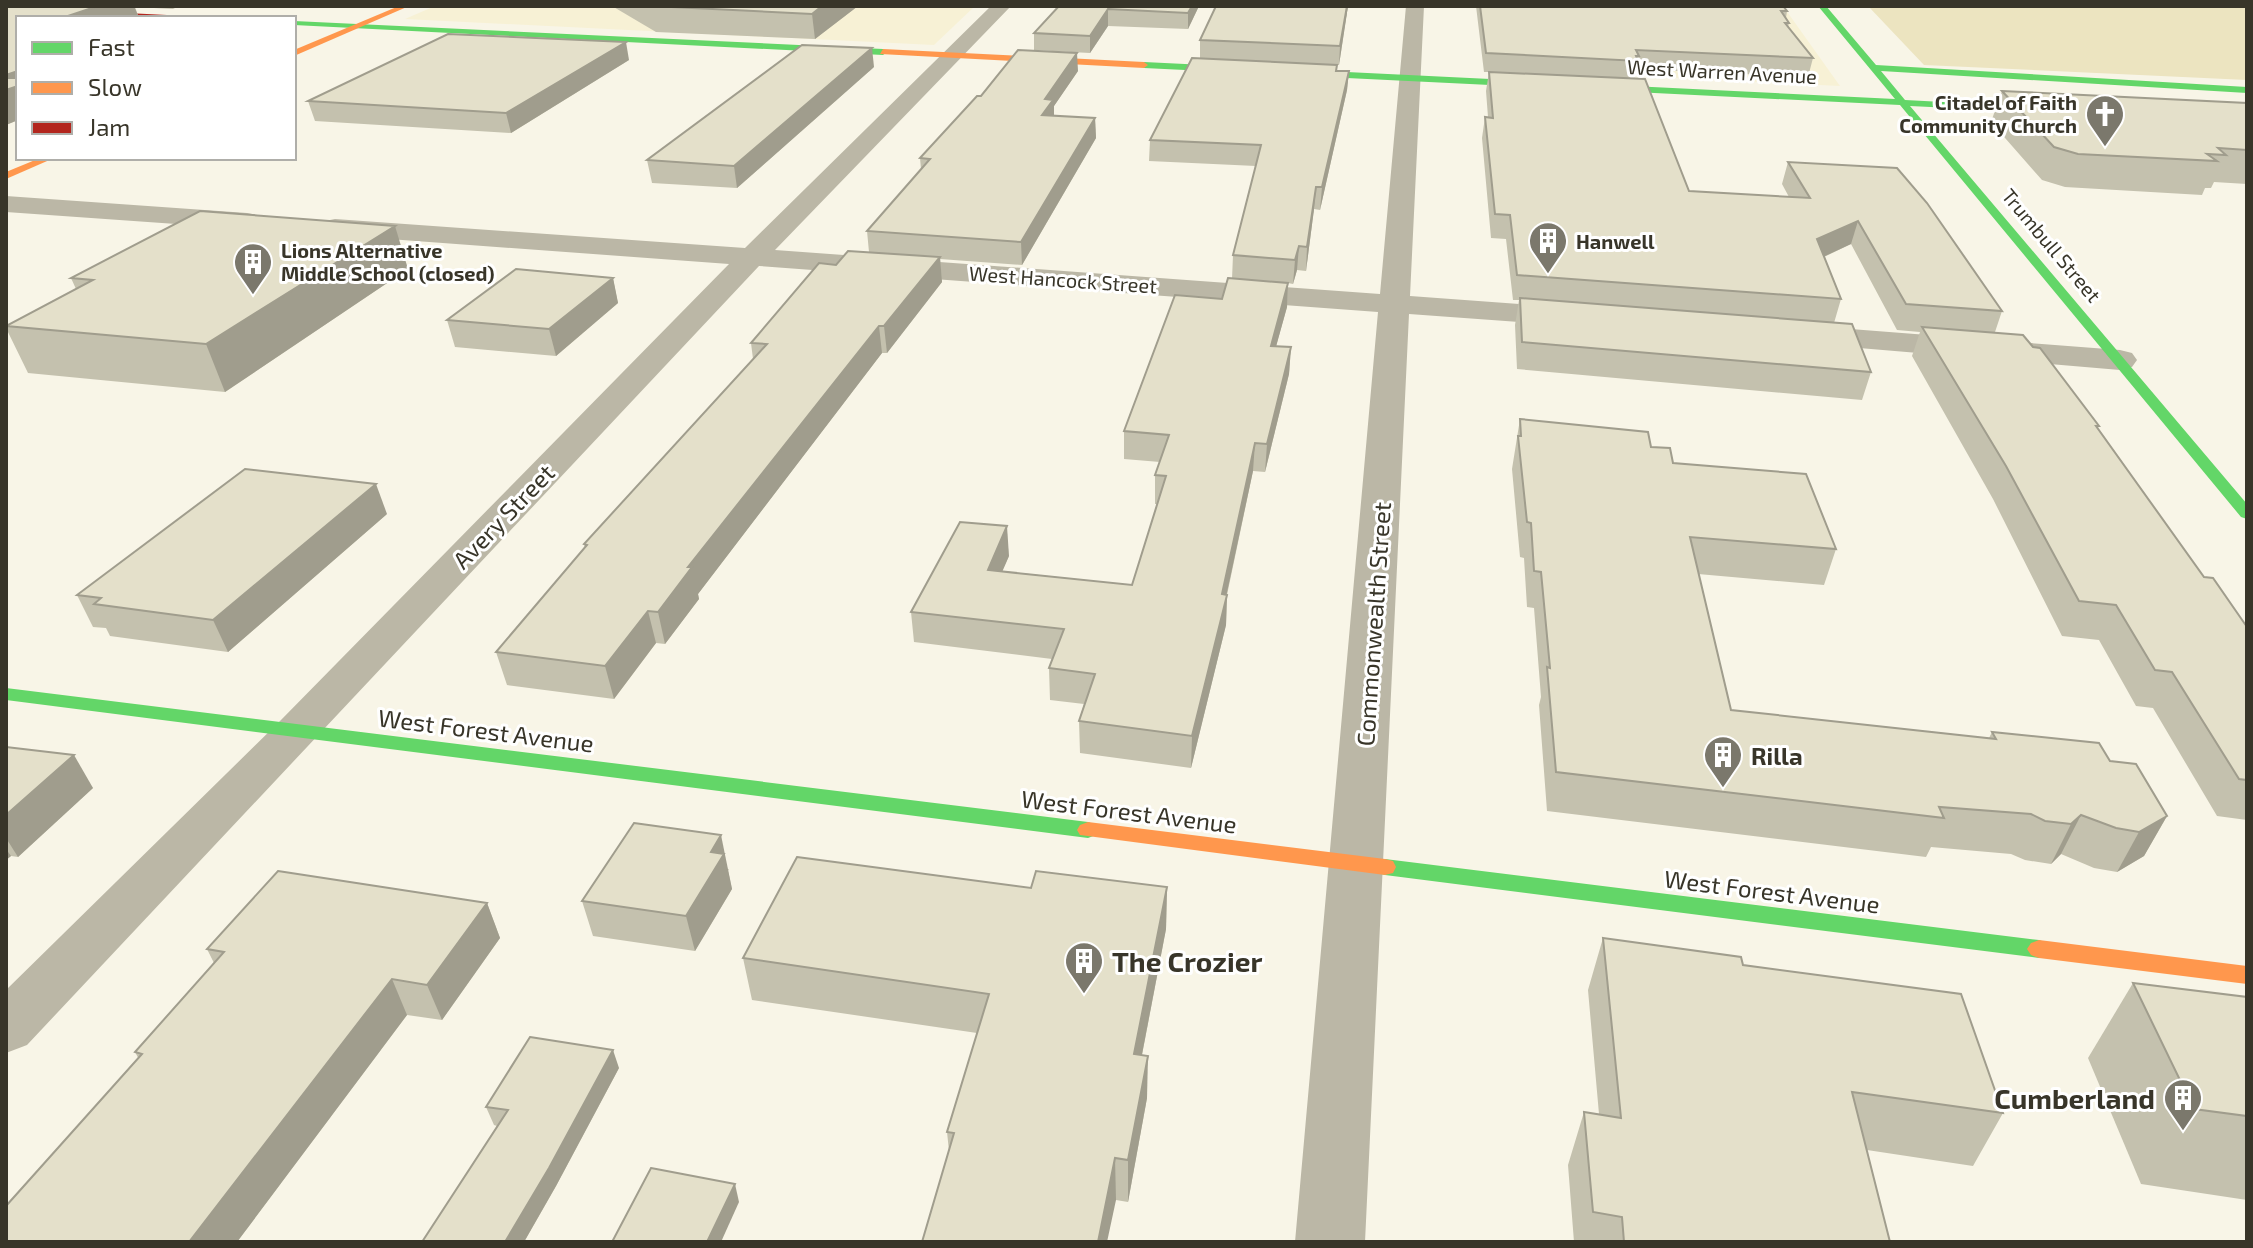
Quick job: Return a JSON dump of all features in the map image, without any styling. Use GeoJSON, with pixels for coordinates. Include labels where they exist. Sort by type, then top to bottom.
{"type":"FeatureCollection","features":[{"type":"Feature","properties":{"kind":"main road"},"geometry":{"type":"LineString","coordinates":[[296,52],[405,6]]}},
{"type":"Feature","properties":{"kind":"main road","name":"Trumbull Street"},"geometry":{"type":"LineString","coordinates":[[1822,6],[2247,514]]}},
{"type":"Feature","properties":{"kind":"main road"},"geometry":{"type":"LineString","coordinates":[[6,9],[147,16]]}},
{"type":"Feature","properties":{"kind":"main road","name":"West Warren Avenue"},"geometry":{"type":"LineString","coordinates":[[296,23],[2079,111]]}},
{"type":"Feature","properties":{"kind":"main road"},"geometry":{"type":"LineString","coordinates":[[1875,68],[2247,90]]}},
{"type":"Feature","properties":{"kind":"main road","name":"West Warren Avenue"},"geometry":{"type":"LineString","coordinates":[[1901,102],[1953,96],[2247,96]]}},
{"type":"Feature","properties":{"kind":"main road"},"geometry":{"type":"LineString","coordinates":[[6,176],[44,160]]}},
{"type":"Feature","properties":{"kind":"main road","name":"West Forest Avenue"},"geometry":{"type":"LineString","coordinates":[[6,694],[2247,975]]}},
{"type":"Feature","properties":{"kind":"street","name":"Avery Street"},"geometry":{"type":"LineString","coordinates":[[6,1028],[298,731],[752,257],[1002,6]]}},
{"type":"Feature","properties":{"kind":"street","name":"Commonwealth Street"},"geometry":{"type":"LineString","coordinates":[[1330,1242],[1415,6]]}},
{"type":"Feature","properties":{"kind":"street"},"geometry":{"type":"LineString","coordinates":[[6,204],[275,223]]}},
{"type":"Feature","properties":{"kind":"street","name":"West Hancock Street"},"geometry":{"type":"LineString","coordinates":[[305,225],[1599,319]]}},
{"type":"Feature","properties":{"kind":"street"},"geometry":{"type":"LineString","coordinates":[[1772,333],[2120,360]]}},
{"type":"Feature","properties":{"kind":"shaded area"},"geometry":{"type":"Polygon","coordinates":[[[435,6],[975,6],[934,45],[405,19],[435,6]]]}},
{"type":"Feature","properties":{"kind":"shaded area"},"geometry":{"type":"Polygon","coordinates":[[[1632,6],[1783,6],[1840,86],[1660,77],[1632,6]]]}},
{"type":"Feature","properties":{"kind":"shaded area"},"geometry":{"type":"Polygon","coordinates":[[[1868,6],[2247,6],[2247,80],[1924,65],[1868,6]]]}},
{"type":"Feature","properties":{"kind":"building"},"geometry":{"type":"Polygon","coordinates":[[[6,6],[98,6],[68,16],[16,16],[16,72],[6,75],[6,6]]]}},
{"type":"Feature","properties":{"kind":"building"},"geometry":{"type":"Polygon","coordinates":[[[651,6],[822,6],[812,14],[651,6]]]}},
{"type":"Feature","properties":{"kind":"building"},"geometry":{"type":"Polygon","coordinates":[[[1059,6],[1192,6],[1188,13],[1108,9],[1090,36],[1034,33],[1059,6]]]}},
{"type":"Feature","properties":{"kind":"building"},"geometry":{"type":"Polygon","coordinates":[[[1216,6],[1347,6],[1340,46],[1200,40],[1216,6]]]}},
{"type":"Feature","properties":{"kind":"building"},"geometry":{"type":"Polygon","coordinates":[[[1480,6],[1783,6],[1787,11],[1781,11],[1789,23],[1785,23],[1813,58],[1636,50],[1638,61],[1486,53],[1480,6]]]}},
{"type":"Feature","properties":{"kind":"building"},"geometry":{"type":"Polygon","coordinates":[[[448,34],[626,42],[506,113],[308,101],[448,34]]]}},
{"type":"Feature","properties":{"kind":"building"},"geometry":{"type":"Polygon","coordinates":[[[802,45],[872,48],[734,166],[647,160],[802,45]]]}},
{"type":"Feature","properties":{"kind":"building"},"geometry":{"type":"Polygon","coordinates":[[[1018,50],[1077,53],[1045,99],[1053,100],[1042,115],[1095,118],[1021,242],[867,231],[930,159],[920,158],[977,96],[981,96],[1018,50]]]}},
{"type":"Feature","properties":{"kind":"building"},"geometry":{"type":"Polygon","coordinates":[[[1192,58],[1337,65],[1336,71],[1349,71],[1322,187],[1316,187],[1307,247],[1299,246],[1295,260],[1233,255],[1261,145],[1150,140],[1192,58]]]}},
{"type":"Feature","properties":{"kind":"building"},"geometry":{"type":"Polygon","coordinates":[[[1489,72],[1645,79],[1689,191],[1810,198],[1788,162],[1897,168],[1927,203],[2002,311],[1906,304],[1858,221],[1817,239],[1841,299],[1517,275],[1510,215],[1495,214],[1485,117],[1493,118],[1489,72]]]}},
{"type":"Feature","properties":{"kind":"building"},"geometry":{"type":"Polygon","coordinates":[[[6,78],[16,78],[16,87],[6,90],[6,78]]]}},
{"type":"Feature","properties":{"kind":"building"},"geometry":{"type":"Polygon","coordinates":[[[2002,91],[2247,103],[2247,150],[2218,148],[2226,155],[2207,154],[2217,161],[2078,154],[2054,147],[2002,91]]]}},
{"type":"Feature","properties":{"kind":"building"},"geometry":{"type":"Polygon","coordinates":[[[200,211],[395,226],[206,344],[6,326],[93,280],[71,278],[200,211]]]}},
{"type":"Feature","properties":{"kind":"building"},"geometry":{"type":"Polygon","coordinates":[[[848,251],[940,257],[884,326],[879,326],[688,567],[692,567],[658,612],[648,611],[605,666],[496,652],[587,545],[584,544],[767,344],[751,343],[819,263],[836,265],[848,251]]]}},
{"type":"Feature","properties":{"kind":"building"},"geometry":{"type":"Polygon","coordinates":[[[516,269],[613,278],[549,329],[447,320],[516,269]]]}},
{"type":"Feature","properties":{"kind":"building"},"geometry":{"type":"Polygon","coordinates":[[[1228,278],[1288,283],[1271,346],[1291,347],[1267,444],[1255,443],[1222,594],[1227,595],[1192,736],[1079,721],[1095,674],[1049,668],[1064,629],[911,612],[960,522],[1007,526],[988,570],[1132,585],[1166,476],[1155,475],[1169,435],[1124,431],[1175,295],[1222,299],[1228,278]]]}},
{"type":"Feature","properties":{"kind":"building"},"geometry":{"type":"Polygon","coordinates":[[[1520,298],[1852,324],[1871,372],[1522,342],[1520,298]]]}},
{"type":"Feature","properties":{"kind":"building"},"geometry":{"type":"Polygon","coordinates":[[[1922,327],[2023,335],[2033,347],[2040,348],[2099,426],[2096,426],[2204,577],[2213,578],[2247,627],[2247,780],[2239,779],[2172,672],[2155,670],[2116,605],[2079,601],[2006,466],[1922,327]]]}},
{"type":"Feature","properties":{"kind":"building"},"geometry":{"type":"Polygon","coordinates":[[[1520,419],[1648,432],[1651,447],[1670,448],[1673,463],[1806,474],[1836,549],[1690,537],[1731,710],[1996,739],[1992,732],[2099,743],[2110,761],[2136,764],[2167,816],[2139,832],[2116,828],[2081,815],[2071,824],[2045,821],[2031,814],[1939,807],[1944,818],[1556,772],[1541,572],[1534,571],[1531,523],[1527,522],[1518,436],[1521,436],[1520,419]]]}},
{"type":"Feature","properties":{"kind":"building"},"geometry":{"type":"Polygon","coordinates":[[[245,469],[376,484],[213,620],[94,604],[101,598],[77,595],[245,469]]]}},
{"type":"Feature","properties":{"kind":"building"},"geometry":{"type":"Polygon","coordinates":[[[6,747],[74,755],[6,815],[6,747]]]}},
{"type":"Feature","properties":{"kind":"building"},"geometry":{"type":"Polygon","coordinates":[[[634,823],[721,835],[711,852],[724,854],[686,916],[582,901],[634,823]]]}},
{"type":"Feature","properties":{"kind":"building"},"geometry":{"type":"Polygon","coordinates":[[[797,857],[1031,888],[1036,871],[1167,887],[1134,1054],[1148,1056],[1128,1160],[1115,1158],[1098,1242],[922,1242],[954,1133],[947,1132],[989,994],[743,958],[797,857]]]}},
{"type":"Feature","properties":{"kind":"building"},"geometry":{"type":"Polygon","coordinates":[[[278,871],[487,903],[427,985],[392,979],[189,1242],[6,1242],[6,1206],[142,1054],[135,1052],[224,952],[207,949],[278,871]]]}},
{"type":"Feature","properties":{"kind":"building"},"geometry":{"type":"Polygon","coordinates":[[[1603,938],[1741,957],[1743,965],[1961,994],[2003,1113],[1852,1092],[1890,1242],[1624,1242],[1622,1217],[1593,1212],[1584,1112],[1621,1118],[1603,938]]]}},
{"type":"Feature","properties":{"kind":"building"},"geometry":{"type":"Polygon","coordinates":[[[2133,983],[2247,997],[2247,1116],[2194,1109],[2133,983]]]}},
{"type":"Feature","properties":{"kind":"building"},"geometry":{"type":"Polygon","coordinates":[[[530,1037],[613,1050],[505,1242],[422,1242],[508,1110],[486,1107],[530,1037]]]}},
{"type":"Feature","properties":{"kind":"building"},"geometry":{"type":"Polygon","coordinates":[[[651,1168],[735,1184],[707,1242],[612,1242],[651,1168]]]}},
{"type":"Feature","properties":{"kind":"traffic: fast"},"geometry":{"type":"LineString","coordinates":[[1822,6],[2247,514]]}},
{"type":"Feature","properties":{"kind":"traffic: fast"},"geometry":{"type":"LineString","coordinates":[[296,23],[883,52]]}},
{"type":"Feature","properties":{"kind":"traffic: fast"},"geometry":{"type":"LineString","coordinates":[[1144,65],[2057,110]]}},
{"type":"Feature","properties":{"kind":"traffic: fast"},"geometry":{"type":"LineString","coordinates":[[1875,68],[2247,90]]}},
{"type":"Feature","properties":{"kind":"traffic: fast"},"geometry":{"type":"LineString","coordinates":[[6,694],[1088,830]]}},
{"type":"Feature","properties":{"kind":"traffic: fast"},"geometry":{"type":"LineString","coordinates":[[1385,867],[2039,949]]}},
{"type":"Feature","properties":{"kind":"traffic: slow"},"geometry":{"type":"LineString","coordinates":[[296,52],[405,6]]}},
{"type":"Feature","properties":{"kind":"traffic: slow"},"geometry":{"type":"LineString","coordinates":[[883,52],[1144,65]]}},
{"type":"Feature","properties":{"kind":"traffic: slow"},"geometry":{"type":"LineString","coordinates":[[6,176],[44,160]]}},
{"type":"Feature","properties":{"kind":"traffic: slow"},"geometry":{"type":"LineString","coordinates":[[1088,830],[1385,867]]}},
{"type":"Feature","properties":{"kind":"traffic: slow"},"geometry":{"type":"LineString","coordinates":[[2039,949],[2247,975]]}},
{"type":"Feature","properties":{"kind":"traffic: jam"},"geometry":{"type":"LineString","coordinates":[[6,9],[147,16]]}},
{"type":"Feature","properties":{"kind":"place","name":"Citadel of Faith Community Church"},"geometry":{"type":"Point","coordinates":[2105,148]}},
{"type":"Feature","properties":{"kind":"place","name":"Hanwell"},"geometry":{"type":"Point","coordinates":[1548,275]}},
{"type":"Feature","properties":{"kind":"place","name":"Lions Alternative Middle School (closed)"},"geometry":{"type":"Point","coordinates":[253,296]}},
{"type":"Feature","properties":{"kind":"place","name":"Rilla"},"geometry":{"type":"Point","coordinates":[1723,789]}},
{"type":"Feature","properties":{"kind":"place","name":"The Crozier"},"geometry":{"type":"Point","coordinates":[1084,995]}},
{"type":"Feature","properties":{"kind":"place","name":"Cumberland"},"geometry":{"type":"Point","coordinates":[2183,1132]}}]}
